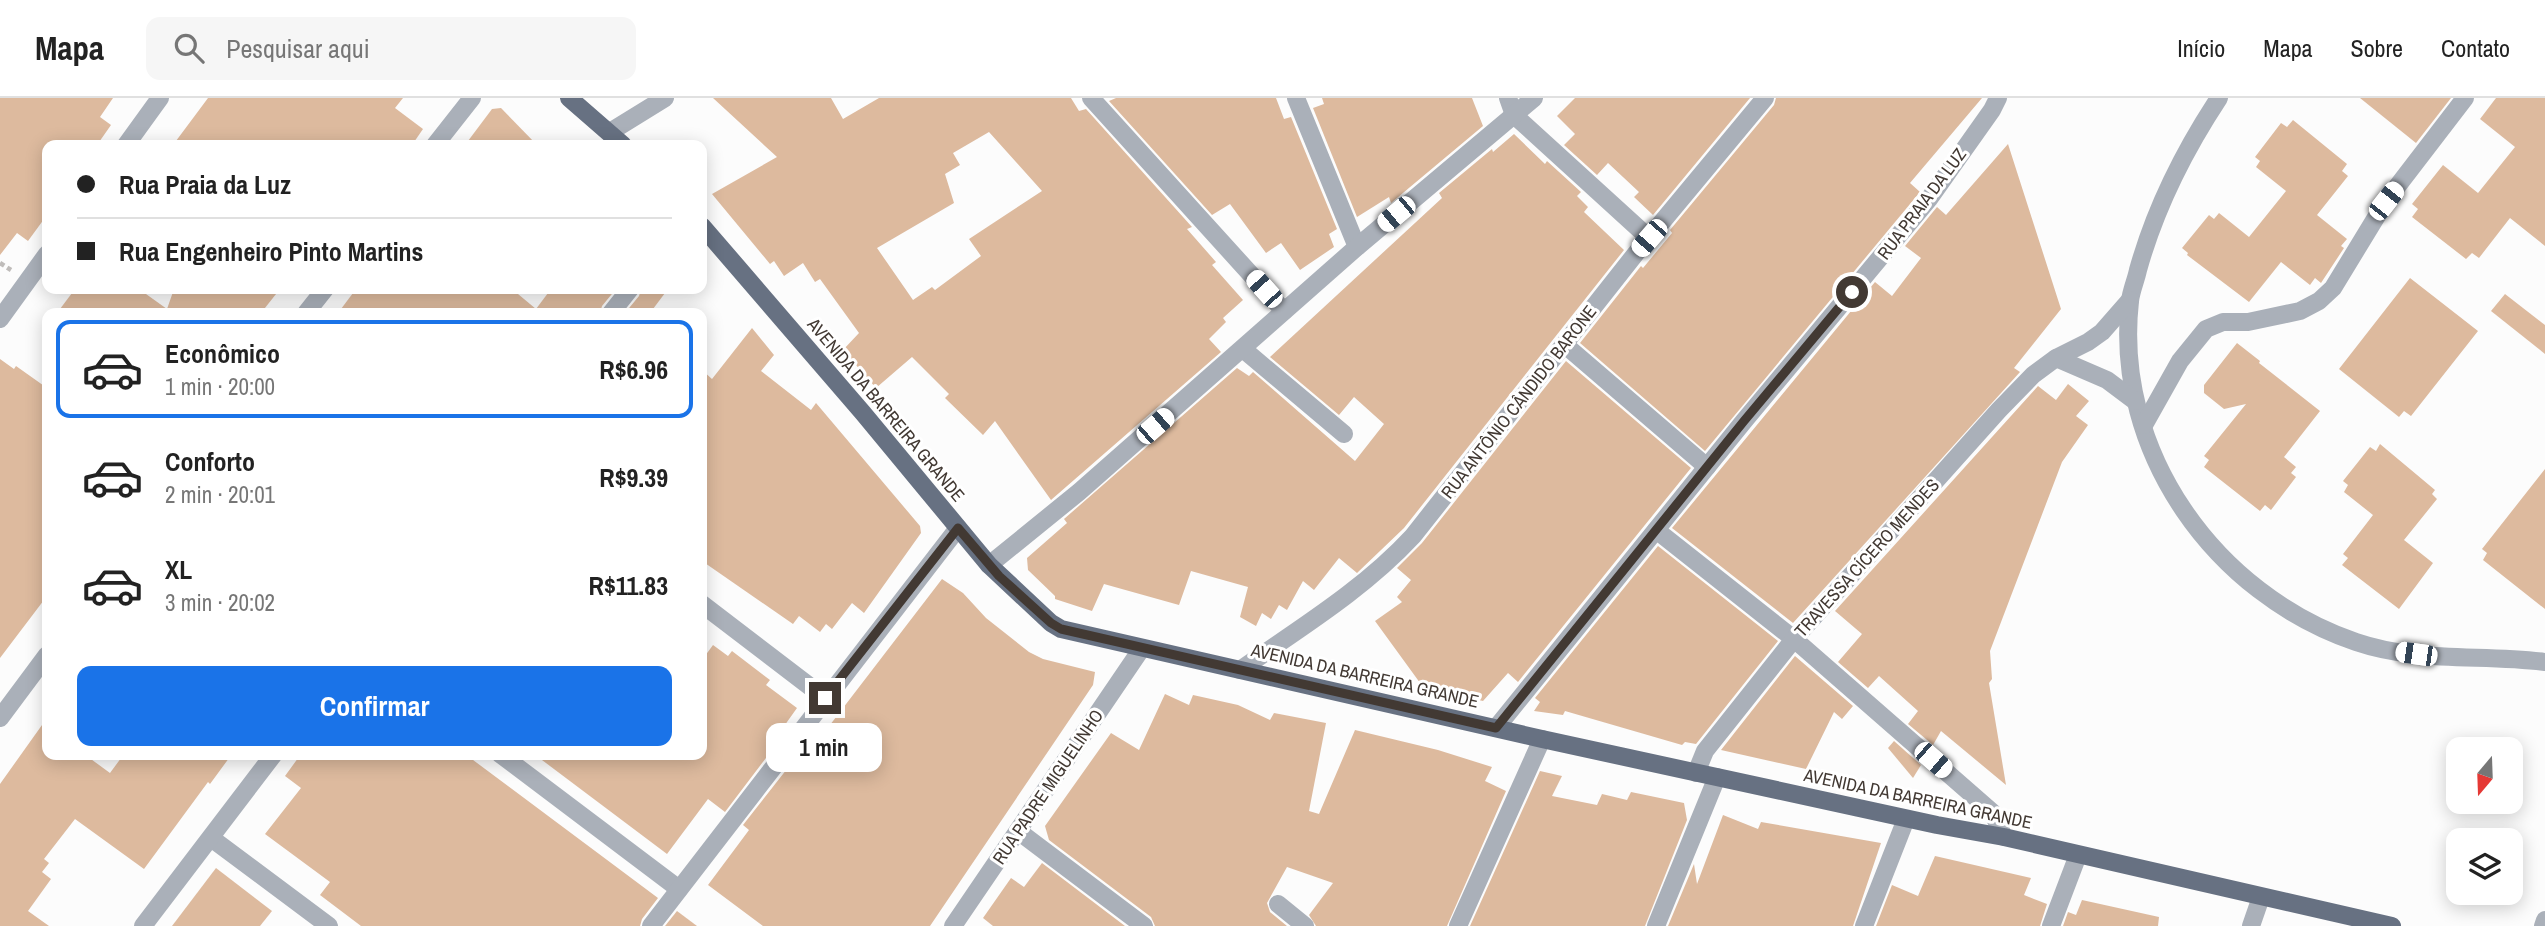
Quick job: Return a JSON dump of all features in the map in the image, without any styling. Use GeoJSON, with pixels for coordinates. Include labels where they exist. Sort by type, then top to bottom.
{"type":"FeatureCollection","features":[{"type":"Feature","properties":{"kind":"main road"},"geometry":{"type":"LineString","coordinates":[[569,98],[618,140]]}},
{"type":"Feature","properties":{"kind":"main road","name":"AVENIDA DA BARREIRA GRANDE"},"geometry":{"type":"LineString","coordinates":[[707,232],[989,565],[1051,623],[1061,629],[1696,773],[1906,819],[2004,837],[2392,926]]}},
{"type":"Feature","properties":{"kind":"street"},"geometry":{"type":"LineString","coordinates":[[130,140],[160,98]]}},
{"type":"Feature","properties":{"kind":"street"},"geometry":{"type":"LineString","coordinates":[[439,140],[472,98]]}},
{"type":"Feature","properties":{"kind":"street"},"geometry":{"type":"LineString","coordinates":[[610,132],[664,98]]}},
{"type":"Feature","properties":{"kind":"street"},"geometry":{"type":"LineString","coordinates":[[1091,98],[1284,311]]}},
{"type":"Feature","properties":{"kind":"street"},"geometry":{"type":"LineString","coordinates":[[1296,98],[1357,247]]}},
{"type":"Feature","properties":{"kind":"street"},"geometry":{"type":"LineString","coordinates":[[989,565],[1079,492],[1243,349],[1511,106],[1534,98]]}},
{"type":"Feature","properties":{"kind":"street","name":"RUA ANTÔNIO CÂNDIDO BARONE"},"geometry":{"type":"LineString","coordinates":[[1240,670],[1357,588],[1388,563],[1422,526],[1649,238],[1765,98]]}},
{"type":"Feature","properties":{"kind":"street","name":"RUA PRAIA DA LUZ"},"geometry":{"type":"LineString","coordinates":[[1496,728],[1707,467],[1930,199],[1998,98]]}},
{"type":"Feature","properties":{"kind":"street"},"geometry":{"type":"LineString","coordinates":[[2219,98],[2162,201],[2147,240],[2130,300],[2131,369],[2135,401],[2151,450],[2177,502],[2243,579],[2310,621],[2356,642],[2438,658],[2523,659],[2545,662]]}},
{"type":"Feature","properties":{"kind":"street"},"geometry":{"type":"LineString","coordinates":[[2144,425],[2180,361],[2206,329],[2223,322],[2248,322],[2300,311],[2333,288],[2386,201],[2465,98]]}},
{"type":"Feature","properties":{"kind":"street"},"geometry":{"type":"LineString","coordinates":[[1511,106],[1649,238]]}},
{"type":"Feature","properties":{"kind":"street"},"geometry":{"type":"LineString","coordinates":[[0,319],[42,261]]}},
{"type":"Feature","properties":{"kind":"street"},"geometry":{"type":"LineString","coordinates":[[310,308],[321,294]]}},
{"type":"Feature","properties":{"kind":"street"},"geometry":{"type":"LineString","coordinates":[[615,308],[626,294]]}},
{"type":"Feature","properties":{"kind":"street","name":"TRAVESSA CÍCERO MENDES"},"geometry":{"type":"LineString","coordinates":[[1696,773],[1705,751],[1794,639],[1999,410],[2033,375],[2056,358],[2102,332],[2130,300]]}},
{"type":"Feature","properties":{"kind":"street"},"geometry":{"type":"LineString","coordinates":[[1565,345],[1707,467]]}},
{"type":"Feature","properties":{"kind":"street"},"geometry":{"type":"LineString","coordinates":[[1243,349],[1344,434]]}},
{"type":"Feature","properties":{"kind":"street"},"geometry":{"type":"LineString","coordinates":[[2056,358],[2107,380],[2135,401]]}},
{"type":"Feature","properties":{"kind":"street"},"geometry":{"type":"LineString","coordinates":[[651,926],[958,528]]}},
{"type":"Feature","properties":{"kind":"street"},"geometry":{"type":"LineString","coordinates":[[1656,530],[1794,639],[1992,812],[2004,837]]}},
{"type":"Feature","properties":{"kind":"street"},"geometry":{"type":"LineString","coordinates":[[707,608],[825,698]]}},
{"type":"Feature","properties":{"kind":"street","name":"RUA PADRE MIGUELINHO"},"geometry":{"type":"LineString","coordinates":[[953,926],[1142,648]]}},
{"type":"Feature","properties":{"kind":"street"},"geometry":{"type":"LineString","coordinates":[[0,718],[42,662]]}},
{"type":"Feature","properties":{"kind":"street"},"geometry":{"type":"LineString","coordinates":[[1458,926],[1542,738]]}},
{"type":"Feature","properties":{"kind":"street"},"geometry":{"type":"LineString","coordinates":[[143,926],[270,760]]}},
{"type":"Feature","properties":{"kind":"street"},"geometry":{"type":"LineString","coordinates":[[508,760],[679,889]]}},
{"type":"Feature","properties":{"kind":"street"},"geometry":{"type":"LineString","coordinates":[[1656,926],[1717,777]]}},
{"type":"Feature","properties":{"kind":"street"},"geometry":{"type":"LineString","coordinates":[[1864,926],[1906,819]]}},
{"type":"Feature","properties":{"kind":"street"},"geometry":{"type":"LineString","coordinates":[[1018,831],[1144,926]]}},
{"type":"Feature","properties":{"kind":"street"},"geometry":{"type":"LineString","coordinates":[[211,838],[329,926]]}},
{"type":"Feature","properties":{"kind":"street"},"geometry":{"type":"LineString","coordinates":[[2051,926],[2078,855]]}},
{"type":"Feature","properties":{"kind":"street"},"geometry":{"type":"LineString","coordinates":[[2251,926],[2261,897]]}},
{"type":"Feature","properties":{"kind":"street"},"geometry":{"type":"LineString","coordinates":[[1278,904],[1305,926]]}},
{"type":"Feature","properties":{"kind":"street"},"geometry":{"type":"LineString","coordinates":[[2543,926],[2545,920]]}},
{"type":"Feature","properties":{"kind":"building"},"geometry":{"type":"Polygon","coordinates":[[[0,98],[113,98],[100,117],[111,125],[100,140],[42,140],[42,222],[28,241],[17,233],[0,255],[0,98]]]}},
{"type":"Feature","properties":{"kind":"building"},"geometry":{"type":"Polygon","coordinates":[[[208,98],[403,98],[395,108],[423,129],[415,140],[177,140],[208,98]]]}},
{"type":"Feature","properties":{"kind":"building"},"geometry":{"type":"Polygon","coordinates":[[[713,98],[831,98],[843,119],[879,98],[1071,98],[1079,111],[1086,109],[1192,227],[1187,229],[1216,262],[1212,265],[1243,300],[1223,318],[1226,322],[1209,339],[1221,352],[1051,500],[995,421],[983,435],[945,398],[949,394],[912,357],[876,388],[843,350],[859,333],[820,279],[815,282],[803,263],[784,276],[774,261],[770,264],[712,194],[777,157],[713,98]],[[989,132],[953,153],[960,165],[945,174],[954,203],[877,248],[913,300],[932,287],[935,290],[981,256],[969,239],[1042,191],[989,132]]]}},
{"type":"Feature","properties":{"kind":"building"},"geometry":{"type":"Polygon","coordinates":[[[1116,98],[1276,98],[1284,119],[1291,117],[1337,229],[1329,234],[1334,247],[1300,270],[1281,243],[1266,253],[1230,204],[1212,215],[1109,101],[1116,98]]]}},
{"type":"Feature","properties":{"kind":"building"},"geometry":{"type":"Polygon","coordinates":[[[1322,98],[1472,98],[1483,126],[1391,203],[1389,197],[1357,217],[1313,108],[1324,104],[1322,98]]]}},
{"type":"Feature","properties":{"kind":"building"},"geometry":{"type":"Polygon","coordinates":[[[1575,98],[1750,98],[1653,215],[1634,197],[1639,192],[1608,163],[1597,175],[1564,145],[1575,134],[1557,116],[1575,98]]]}},
{"type":"Feature","properties":{"kind":"building"},"geometry":{"type":"Polygon","coordinates":[[[1776,98],[1982,98],[1910,183],[1920,192],[1705,451],[1580,343],[1641,266],[1643,268],[1672,233],[1670,230],[1774,105],[1776,98]]]}},
{"type":"Feature","properties":{"kind":"building"},"geometry":{"type":"Polygon","coordinates":[[[2360,98],[2451,98],[2416,143],[2360,98]]]}},
{"type":"Feature","properties":{"kind":"building"},"geometry":{"type":"Polygon","coordinates":[[[2496,98],[2545,98],[2545,246],[2510,218],[2479,258],[2472,253],[2466,259],[2412,217],[2418,209],[2412,204],[2443,165],[2478,193],[2515,147],[2480,119],[2496,98]]]}},
{"type":"Feature","properties":{"kind":"building"},"geometry":{"type":"Polygon","coordinates":[[[501,108],[532,140],[469,140],[492,109],[501,108]]]}},
{"type":"Feature","properties":{"kind":"building"},"geometry":{"type":"Polygon","coordinates":[[[2293,120],[2347,164],[2342,171],[2348,176],[2317,215],[2347,239],[2321,283],[2315,278],[2310,285],[2281,262],[2249,302],[2187,255],[2182,248],[2209,215],[2214,219],[2219,213],[2249,237],[2286,191],[2256,167],[2260,161],[2255,157],[2281,123],[2287,127],[2293,120]]]}},
{"type":"Feature","properties":{"kind":"building"},"geometry":{"type":"Polygon","coordinates":[[[1514,134],[1545,164],[1547,161],[1581,192],[1577,196],[1588,207],[1584,212],[1624,250],[1404,528],[1357,573],[1339,558],[1314,590],[1303,581],[1287,610],[1279,605],[1271,619],[1262,613],[1256,626],[1240,617],[1248,587],[1191,571],[1179,605],[1104,584],[1092,611],[1055,599],[1028,570],[1027,558],[1067,523],[1064,519],[1237,368],[1249,376],[1253,372],[1355,461],[1384,424],[1354,397],[1339,415],[1270,357],[1442,198],[1439,193],[1514,134]]]}},
{"type":"Feature","properties":{"kind":"building"},"geometry":{"type":"Polygon","coordinates":[[[2008,144],[2061,309],[2014,368],[2020,372],[1793,623],[1672,528],[1875,282],[1892,296],[1921,258],[1905,246],[1937,207],[1946,215],[2008,144]]]}},
{"type":"Feature","properties":{"kind":"building"},"geometry":{"type":"Polygon","coordinates":[[[2410,278],[2478,331],[2411,416],[2404,411],[2399,417],[2339,369],[2410,278]]]}},
{"type":"Feature","properties":{"kind":"building"},"geometry":{"type":"Polygon","coordinates":[[[71,294],[146,294],[166,308],[61,308],[71,294]]]}},
{"type":"Feature","properties":{"kind":"building"},"geometry":{"type":"Polygon","coordinates":[[[172,294],[276,294],[265,308],[167,308],[172,294]]]}},
{"type":"Feature","properties":{"kind":"building"},"geometry":{"type":"Polygon","coordinates":[[[352,294],[518,294],[535,308],[342,308],[352,294]]]}},
{"type":"Feature","properties":{"kind":"building"},"geometry":{"type":"Polygon","coordinates":[[[547,294],[612,294],[602,306],[537,308],[547,294]]]}},
{"type":"Feature","properties":{"kind":"building"},"geometry":{"type":"Polygon","coordinates":[[[664,294],[654,308],[629,308],[639,296],[664,294]]]}},
{"type":"Feature","properties":{"kind":"building"},"geometry":{"type":"Polygon","coordinates":[[[2505,294],[2545,325],[2545,354],[2491,311],[2505,294]]]}},
{"type":"Feature","properties":{"kind":"building"},"geometry":{"type":"Polygon","coordinates":[[[752,328],[774,355],[761,371],[811,410],[816,403],[920,526],[921,533],[864,613],[852,603],[832,629],[826,624],[820,632],[799,616],[793,624],[707,564],[707,374],[712,379],[752,328]]]}},
{"type":"Feature","properties":{"kind":"building"},"geometry":{"type":"Polygon","coordinates":[[[2237,343],[2320,411],[2284,457],[2296,467],[2291,473],[2296,477],[2271,510],[2265,505],[2260,511],[2204,467],[2209,460],[2204,456],[2246,404],[2224,409],[2204,393],[2204,385],[2237,343]]]}},
{"type":"Feature","properties":{"kind":"building"},"geometry":{"type":"Polygon","coordinates":[[[0,359],[14,369],[16,366],[42,384],[42,603],[0,658],[0,359]]]}},
{"type":"Feature","properties":{"kind":"building"},"geometry":{"type":"Polygon","coordinates":[[[1566,361],[1691,468],[1518,682],[1508,673],[1483,701],[1423,687],[1375,621],[1402,602],[1397,597],[1411,580],[1397,568],[1422,543],[1566,361]]]}},
{"type":"Feature","properties":{"kind":"building"},"geometry":{"type":"Polygon","coordinates":[[[2068,384],[2089,401],[2076,416],[2088,425],[2062,462],[1990,651],[1992,679],[1989,683],[2006,785],[1941,731],[1933,745],[1908,724],[1918,711],[1879,676],[1868,688],[1838,662],[1862,634],[1835,611],[2038,386],[2056,400],[2068,384]]]}},
{"type":"Feature","properties":{"kind":"building"},"geometry":{"type":"Polygon","coordinates":[[[2380,444],[2435,490],[2432,494],[2437,499],[2404,540],[2433,563],[2399,609],[2342,565],[2348,558],[2343,554],[2373,515],[2344,492],[2348,485],[2343,481],[2370,447],[2376,451],[2380,444]]]}},
{"type":"Feature","properties":{"kind":"building"},"geometry":{"type":"Polygon","coordinates":[[[2545,469],[2545,609],[2483,560],[2487,553],[2482,549],[2545,469]]]}},
{"type":"Feature","properties":{"kind":"building"},"geometry":{"type":"Polygon","coordinates":[[[1658,546],[1778,641],[1696,744],[1685,742],[1682,745],[1565,711],[1563,715],[1534,711],[1540,702],[1535,698],[1658,546]]]}},
{"type":"Feature","properties":{"kind":"building"},"geometry":{"type":"Polygon","coordinates":[[[942,579],[963,593],[986,618],[1029,652],[1043,659],[1095,672],[1093,685],[930,926],[763,926],[708,885],[749,830],[743,825],[794,760],[800,764],[942,579]]]}},
{"type":"Feature","properties":{"kind":"building"},"geometry":{"type":"Polygon","coordinates":[[[713,645],[728,656],[732,651],[770,680],[766,685],[797,708],[772,743],[775,746],[725,812],[708,799],[667,854],[542,760],[707,760],[707,653],[713,645]]]}},
{"type":"Feature","properties":{"kind":"building"},"geometry":{"type":"Polygon","coordinates":[[[1795,656],[1853,706],[1842,719],[1834,712],[1806,769],[1721,750],[1795,656]]]}},
{"type":"Feature","properties":{"kind":"building"},"geometry":{"type":"Polygon","coordinates":[[[1165,694],[1189,705],[1193,695],[1238,705],[1270,720],[1274,713],[1326,723],[1309,811],[1319,814],[1355,730],[1438,750],[1492,767],[1485,781],[1506,791],[1447,926],[1316,926],[1309,915],[1333,883],[1287,867],[1267,903],[1270,912],[1287,926],[1155,926],[1151,917],[1049,840],[1045,826],[1111,733],[1139,750],[1165,694]]]}},
{"type":"Feature","properties":{"kind":"building"},"geometry":{"type":"Polygon","coordinates":[[[42,725],[42,760],[92,760],[110,773],[120,760],[228,760],[210,784],[208,782],[144,869],[75,819],[44,859],[49,863],[42,872],[51,879],[28,911],[49,926],[0,926],[0,784],[42,725]]]}},
{"type":"Feature","properties":{"kind":"building"},"geometry":{"type":"Polygon","coordinates":[[[1894,741],[1921,765],[1913,778],[1888,748],[1894,741]]]}},
{"type":"Feature","properties":{"kind":"building"},"geometry":{"type":"Polygon","coordinates":[[[297,760],[473,760],[658,898],[642,919],[640,926],[361,926],[320,895],[330,882],[265,834],[301,788],[285,776],[297,760]]]}},
{"type":"Feature","properties":{"kind":"building"},"geometry":{"type":"Polygon","coordinates":[[[1540,771],[1562,776],[1552,796],[1597,805],[1602,794],[1627,800],[1631,792],[1684,803],[1687,820],[1645,926],[1470,926],[1540,771]]]}},
{"type":"Feature","properties":{"kind":"building"},"geometry":{"type":"Polygon","coordinates":[[[1723,815],[1758,829],[1761,822],[1881,843],[1853,926],[1668,926],[1694,864],[1697,884],[1723,815]]]}},
{"type":"Feature","properties":{"kind":"building"},"geometry":{"type":"Polygon","coordinates":[[[1935,856],[2031,878],[2024,895],[2047,904],[2040,926],[1876,926],[1892,885],[1918,896],[1935,856]]]}},
{"type":"Feature","properties":{"kind":"building"},"geometry":{"type":"Polygon","coordinates":[[[1042,863],[1125,926],[993,926],[983,918],[1011,878],[1024,887],[1042,863]]]}},
{"type":"Feature","properties":{"kind":"building"},"geometry":{"type":"Polygon","coordinates":[[[216,868],[272,911],[260,926],[172,926],[216,868]]]}},
{"type":"Feature","properties":{"kind":"building"},"geometry":{"type":"Polygon","coordinates":[[[2082,900],[2159,917],[2158,926],[2063,926],[2068,912],[2076,915],[2082,900]]]}},
{"type":"Feature","properties":{"kind":"building"},"geometry":{"type":"Polygon","coordinates":[[[677,911],[697,926],[665,926],[677,911]]]}},
{"type":"Feature","properties":{"kind":"route"},"geometry":{"type":"LineString","coordinates":[[825,698],[958,528],[999,576],[1061,629],[1496,728],[1852,292]]}}]}
